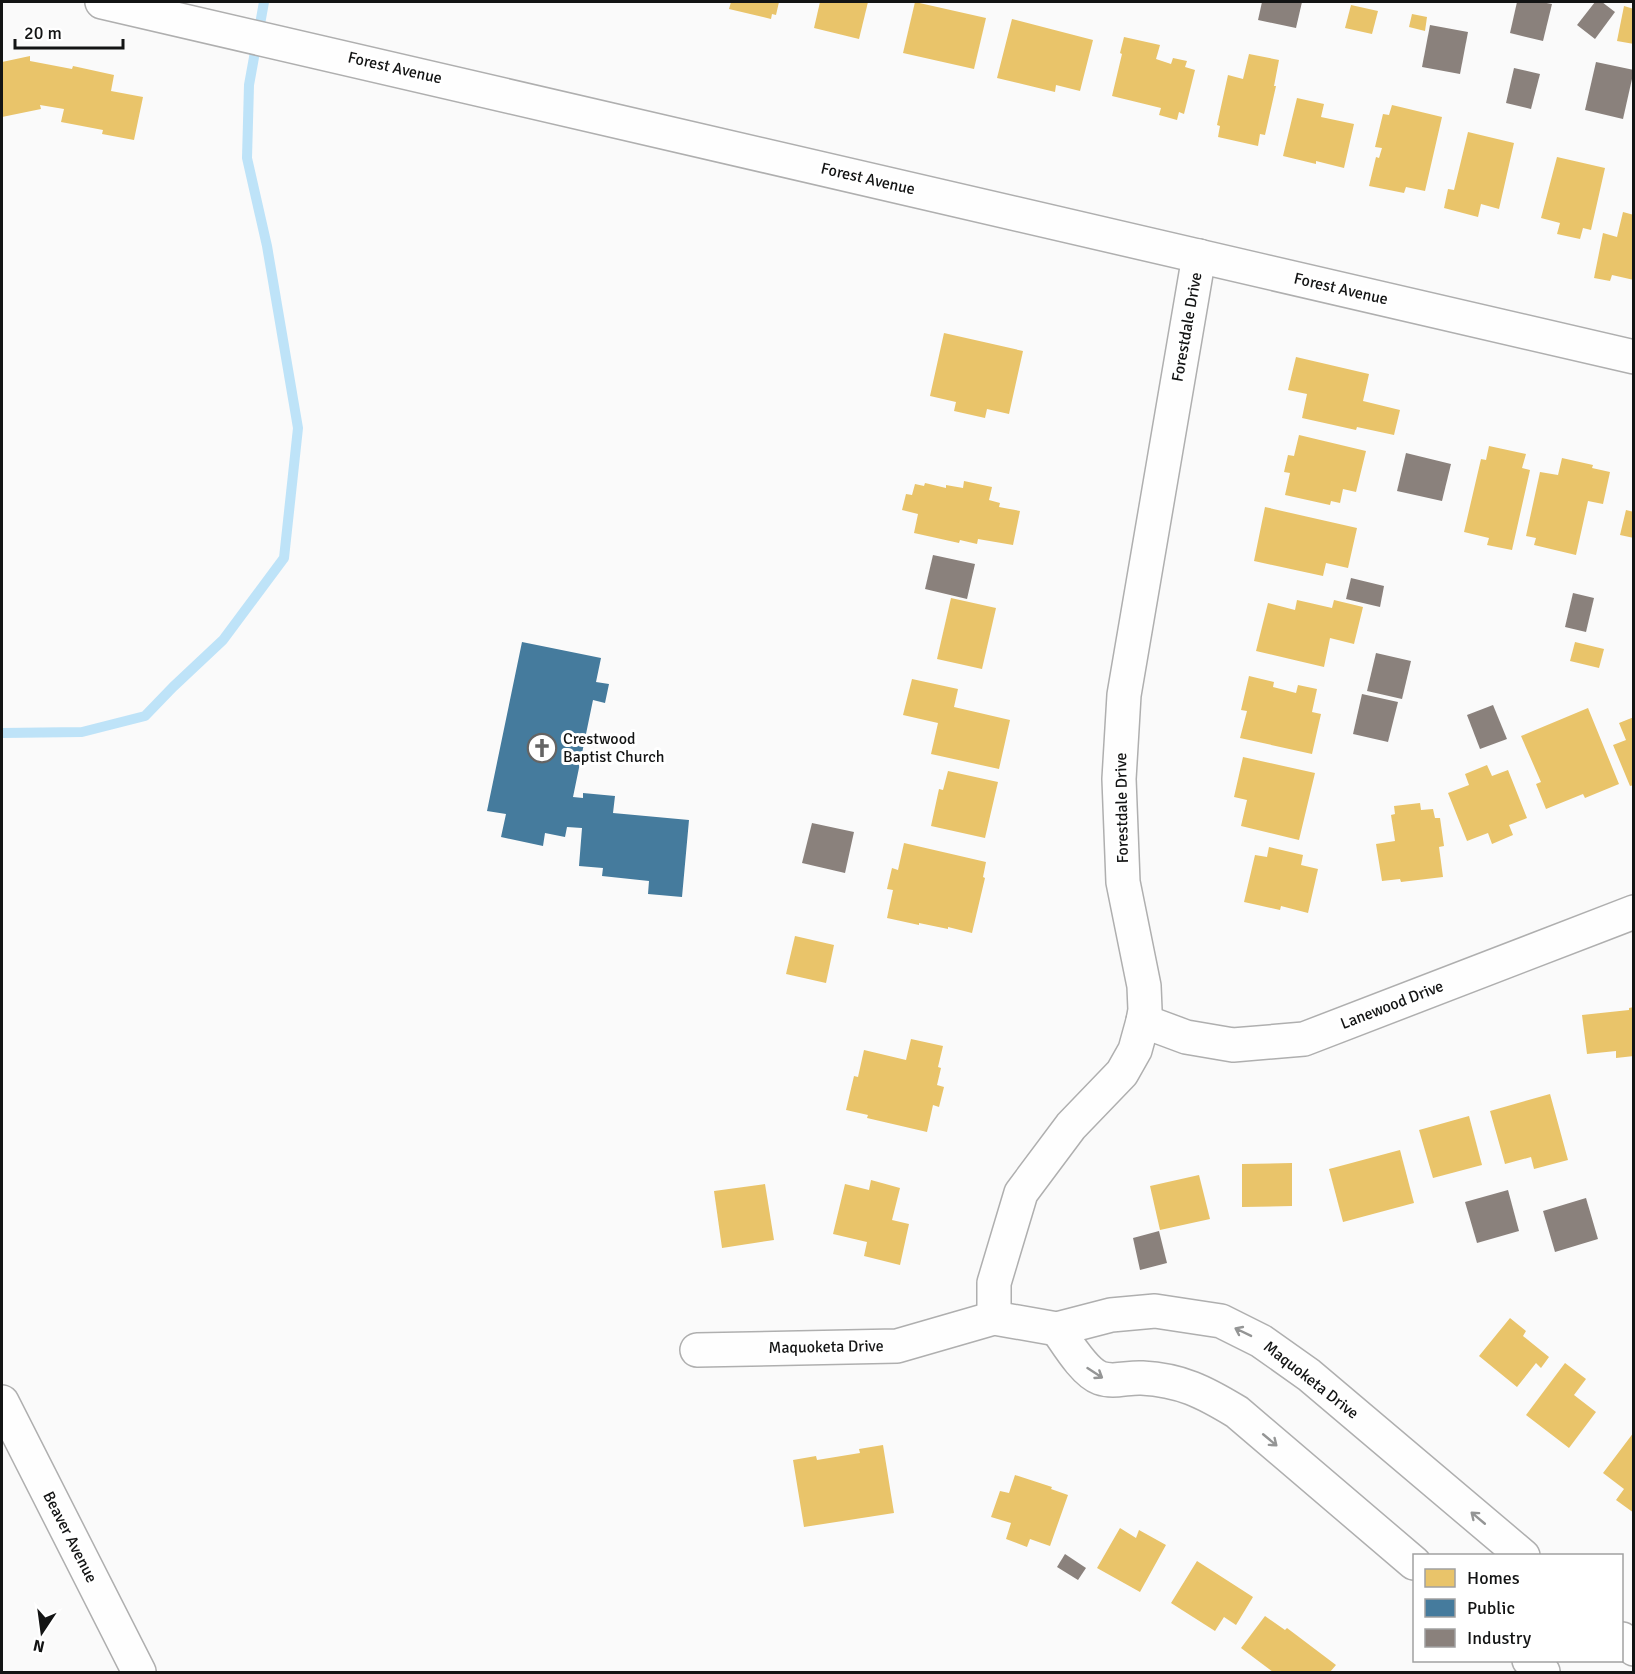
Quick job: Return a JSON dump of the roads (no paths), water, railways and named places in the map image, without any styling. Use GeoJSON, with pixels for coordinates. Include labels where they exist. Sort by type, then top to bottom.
{"type":"FeatureCollection","features":[{"type":"Feature","properties":{"kind":"street","name":"Forest Avenue"},"geometry":{"type":"LineString","coordinates":[[106,2],[1634,357]]}},
{"type":"Feature","properties":{"kind":"street","name":"Forestdale Drive"},"geometry":{"type":"LineString","coordinates":[[994,1318],[994,1283],[1022,1193],[1071,1126],[1122,1073],[1135,1050],[1143,1021],[1144,987],[1123,882],[1119,779],[1124,695],[1199,256]]}},
{"type":"Feature","properties":{"kind":"street","name":"Lanewood Drive"},"geometry":{"type":"LineString","coordinates":[[1143,1021],[1186,1037],[1233,1045],[1304,1039],[1634,912]]}},
{"type":"Feature","properties":{"kind":"street","name":"Maquoketa Drive"},"geometry":{"type":"LineString","coordinates":[[698,1350],[897,1346],[994,1318],[1057,1329],[1111,1315],[1155,1311],[1221,1322],[1261,1341],[1309,1375],[1521,1554]]}},
{"type":"Feature","properties":{"kind":"street"},"geometry":{"type":"LineString","coordinates":[[1057,1329],[1085,1367],[1099,1378],[1113,1381],[1139,1377],[1174,1382],[1207,1394],[1237,1412],[1413,1562]]}},
{"type":"Feature","properties":{"kind":"street","name":"Beaver Avenue"},"geometry":{"type":"LineString","coordinates":[[2,1402],[139,1672]]}},
{"type":"Feature","properties":{"kind":"street"},"geometry":{"type":"LineString","coordinates":[[1532,1662],[1544,1672]]}},
{"type":"Feature","properties":{"kind":"waterway"},"geometry":{"type":"LineString","coordinates":[[2,733],[82,732],[145,716],[223,640],[284,558],[298,428],[267,246],[247,158],[249,85],[264,2]]}},
{"type":"Feature","properties":{"kind":"place","name":"Crestwood Baptist Church"},"geometry":{"type":"Point","coordinates":[542,748]}}]}
